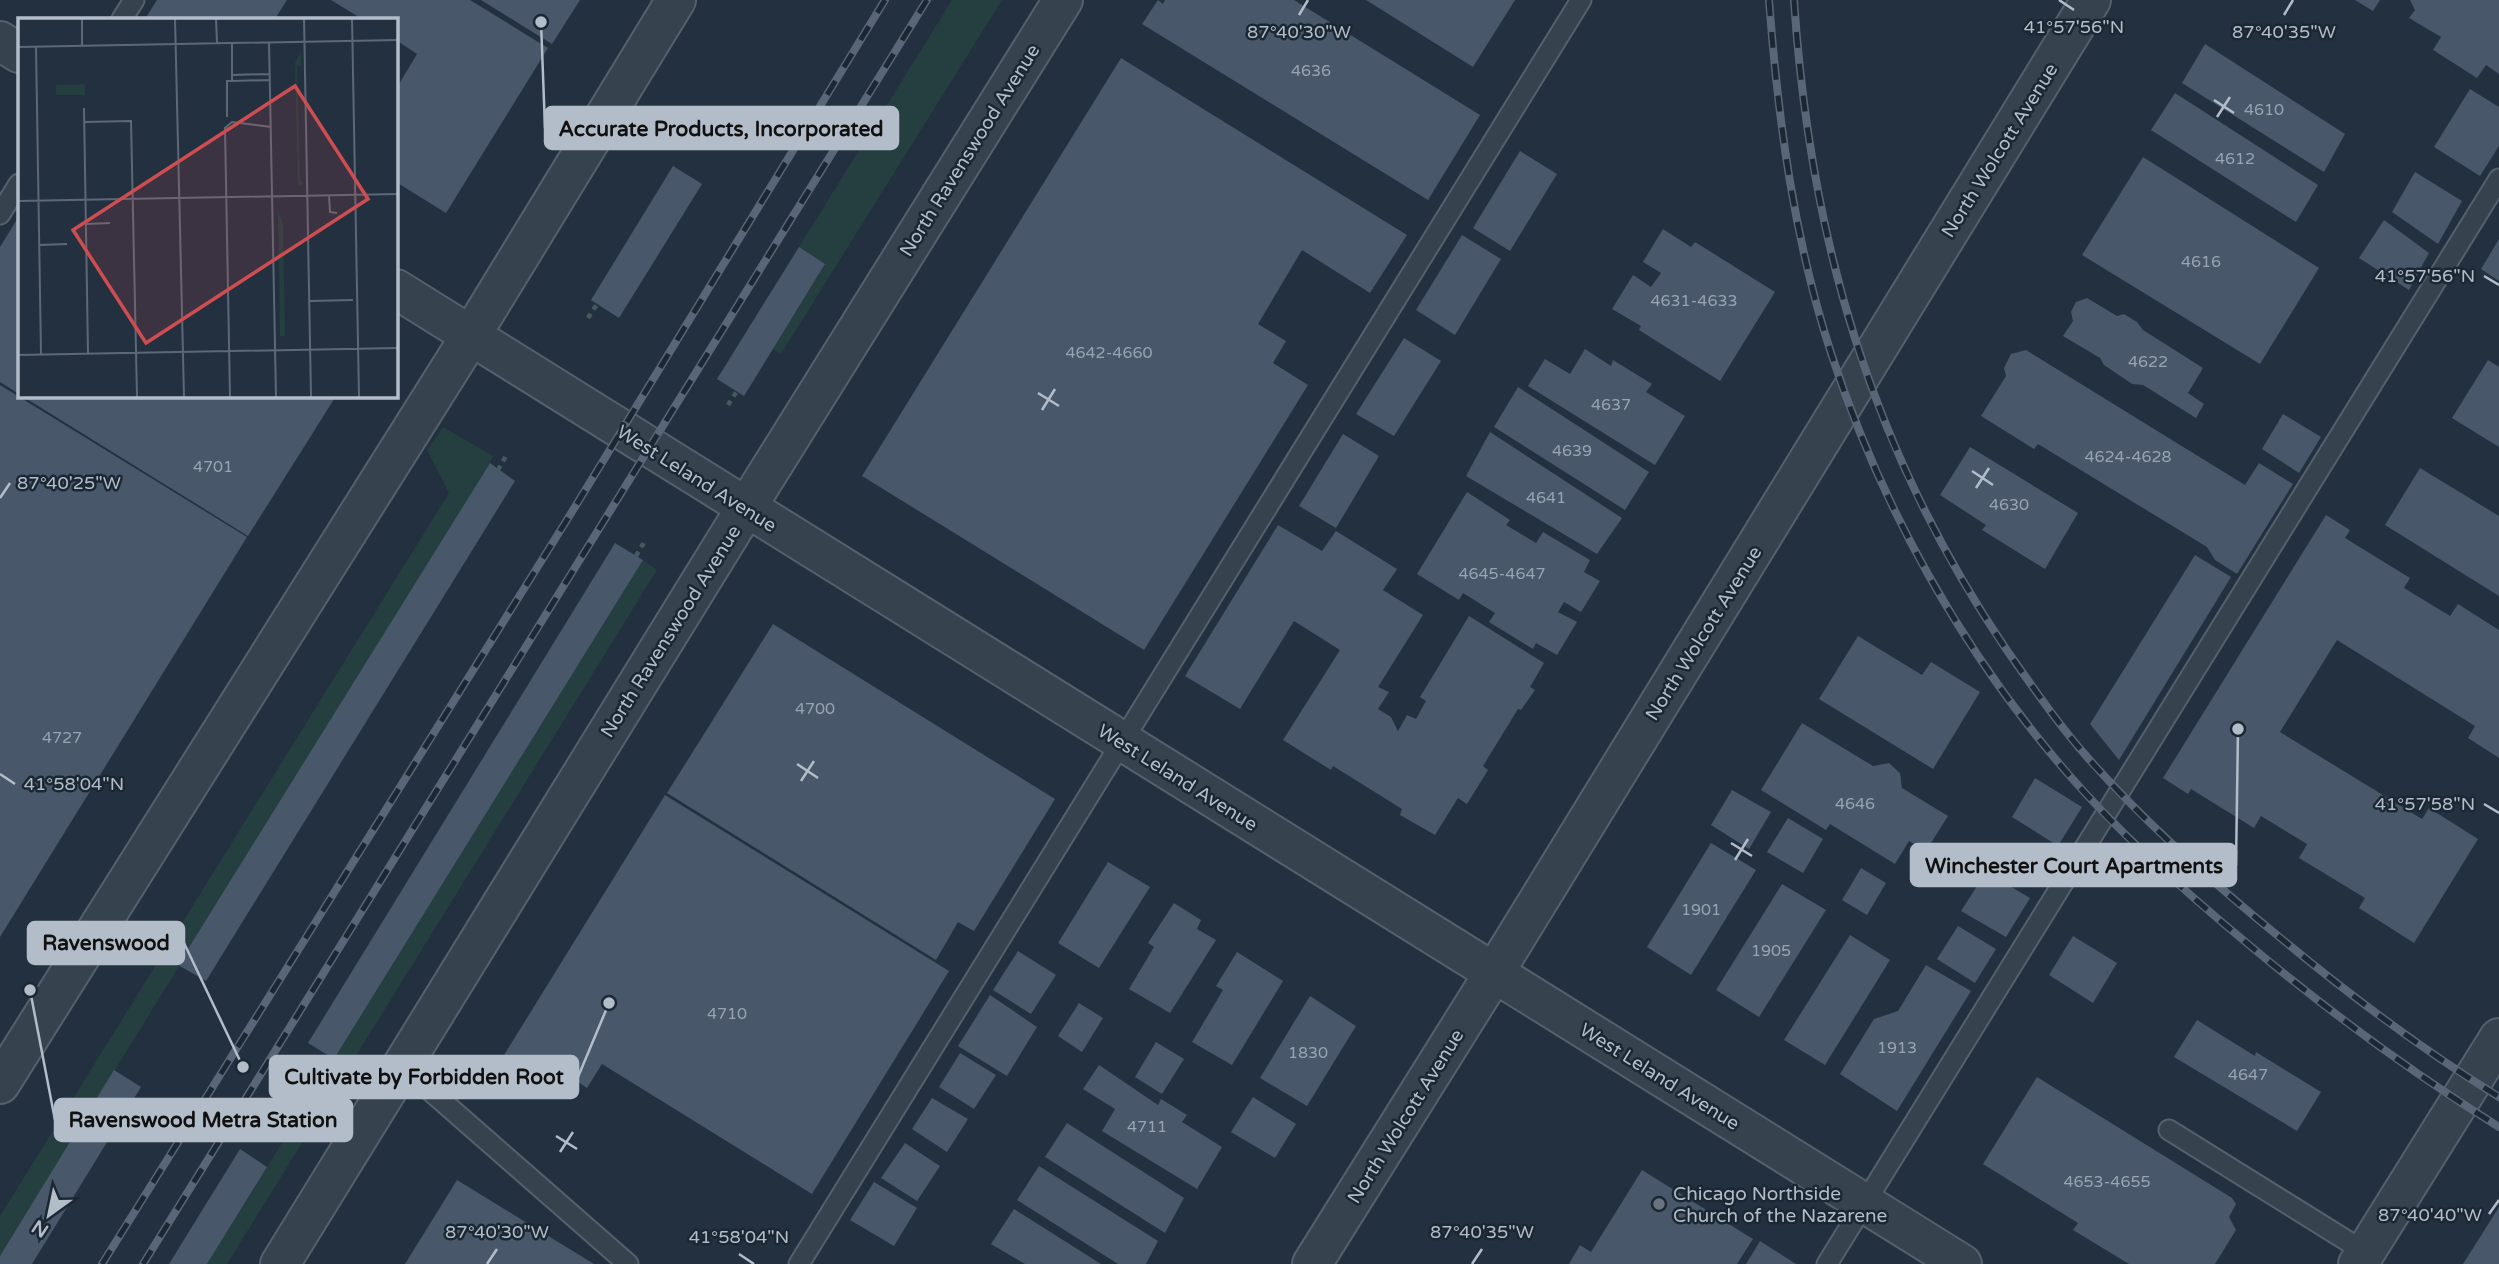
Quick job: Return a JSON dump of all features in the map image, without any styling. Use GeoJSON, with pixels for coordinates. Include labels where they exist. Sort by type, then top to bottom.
{"type":"FeatureCollection","features":[{"type":"Feature","properties":{"kind":"street"},"geometry":{"type":"LineString","coordinates":[[0,1084],[470,337],[676,0]]}},
{"type":"Feature","properties":{"kind":"street","name":"North Ravenswood Avenue"},"geometry":{"type":"LineString","coordinates":[[280,1264],[1063,0]]}},
{"type":"Feature","properties":{"kind":"street","name":"North Wolcott Avenue"},"geometry":{"type":"LineString","coordinates":[[1312,1264],[1494,973],[2091,0]]}},
{"type":"Feature","properties":{"kind":"street"},"geometry":{"type":"LineString","coordinates":[[0,41],[18,52]]}},
{"type":"Feature","properties":{"kind":"street","name":"West Leland Avenue"},"geometry":{"type":"LineString","coordinates":[[397,290],[1962,1264]]}},
{"type":"Feature","properties":{"kind":"street"},"geometry":{"type":"LineString","coordinates":[[2362,1258],[2499,1038]]}},
{"type":"Feature","properties":{"kind":"lane"},"geometry":{"type":"LineString","coordinates":[[123,18],[134,0]]}},
{"type":"Feature","properties":{"kind":"lane"},"geometry":{"type":"LineString","coordinates":[[799,1264],[1581,0]]}},
{"type":"Feature","properties":{"kind":"lane"},"geometry":{"type":"LineString","coordinates":[[1827,1264],[2499,179]]}},
{"type":"Feature","properties":{"kind":"lane"},"geometry":{"type":"LineString","coordinates":[[0,214],[18,186]]}},
{"type":"Feature","properties":{"kind":"lane"},"geometry":{"type":"LineString","coordinates":[[402,1066],[628,1264]]}},
{"type":"Feature","properties":{"kind":"lane"},"geometry":{"type":"LineString","coordinates":[[2169,1130],[2362,1258]]}},
{"type":"Feature","properties":{"kind":"path"},"geometry":{"type":"LineString","coordinates":[[588,318],[597,304]]}},
{"type":"Feature","properties":{"kind":"path"},"geometry":{"type":"LineString","coordinates":[[728,405],[737,391]]}},
{"type":"Feature","properties":{"kind":"path"},"geometry":{"type":"LineString","coordinates":[[498,470],[507,454]]}},
{"type":"Feature","properties":{"kind":"path"},"geometry":{"type":"LineString","coordinates":[[636,556],[646,539]]}},
{"type":"Feature","properties":{"kind":"green space"},"geometry":{"type":"Polygon","coordinates":[[[952,0],[1002,0],[781,354],[772,349],[825,265],[799,247],[952,0]]]}},
{"type":"Feature","properties":{"kind":"green space"},"geometry":{"type":"Polygon","coordinates":[[[443,427],[493,456],[490,463],[0,1256],[0,1216],[449,493],[427,450],[443,427]]]}},
{"type":"Feature","properties":{"kind":"green space"},"geometry":{"type":"Polygon","coordinates":[[[643,560],[657,570],[227,1264],[207,1264],[643,560]]]}},
{"type":"Feature","properties":{"kind":"building"},"geometry":{"type":"Polygon","coordinates":[[[157,0],[287,0],[276,18],[146,18],[157,0]]]}},
{"type":"Feature","properties":{"kind":"building"},"geometry":{"type":"Polygon","coordinates":[[[331,0],[470,0],[548,48],[446,213],[397,183],[397,87],[417,54],[397,41],[397,18],[360,18],[331,0]]]}},
{"type":"Feature","properties":{"kind":"building"},"geometry":{"type":"Polygon","coordinates":[[[481,0],[580,0],[552,44],[481,0]]]}},
{"type":"Feature","properties":{"kind":"building"},"geometry":{"type":"Polygon","coordinates":[[[1158,0],[1163,4],[1165,0],[1294,0],[1480,115],[1428,200],[1142,24],[1158,0]]]}},
{"type":"Feature","properties":{"kind":"building"},"geometry":{"type":"Polygon","coordinates":[[[1366,0],[1515,0],[1473,67],[1366,0]]]}},
{"type":"Feature","properties":{"kind":"building"},"geometry":{"type":"Polygon","coordinates":[[[2355,0],[2380,0],[2373,11],[2355,0]]]}},
{"type":"Feature","properties":{"kind":"building"},"geometry":{"type":"Polygon","coordinates":[[[2410,0],[2499,0],[2499,74],[2486,65],[2477,78],[2433,50],[2441,37],[2409,18],[2415,10],[2410,0]]]}},
{"type":"Feature","properties":{"kind":"building"},"geometry":{"type":"Polygon","coordinates":[[[2205,44],[2345,134],[2324,172],[2182,83],[2205,44]]]}},
{"type":"Feature","properties":{"kind":"building"},"geometry":{"type":"Polygon","coordinates":[[[1121,58],[1407,235],[1370,293],[1302,250],[1258,324],[1286,341],[1273,363],[1308,385],[1144,650],[862,476],[1121,58]]]}},
{"type":"Feature","properties":{"kind":"building"},"geometry":{"type":"Polygon","coordinates":[[[2470,89],[2499,107],[2499,146],[2480,176],[2434,147],[2470,89]]]}},
{"type":"Feature","properties":{"kind":"building"},"geometry":{"type":"Polygon","coordinates":[[[2175,93],[2318,185],[2296,222],[2151,130],[2175,93]]]}},
{"type":"Feature","properties":{"kind":"building"},"geometry":{"type":"Polygon","coordinates":[[[1520,151],[1557,174],[1510,251],[1473,228],[1520,151]]]}},
{"type":"Feature","properties":{"kind":"building"},"geometry":{"type":"Polygon","coordinates":[[[2143,157],[2319,268],[2260,364],[2082,255],[2143,157]]]}},
{"type":"Feature","properties":{"kind":"building"},"geometry":{"type":"Polygon","coordinates":[[[673,166],[702,184],[619,318],[591,300],[673,166]]]}},
{"type":"Feature","properties":{"kind":"building"},"geometry":{"type":"Polygon","coordinates":[[[2415,172],[2462,201],[2438,244],[2392,212],[2415,172]]]}},
{"type":"Feature","properties":{"kind":"building"},"geometry":{"type":"Polygon","coordinates":[[[18,218],[18,393],[0,382],[0,247],[18,218]]]}},
{"type":"Feature","properties":{"kind":"building"},"geometry":{"type":"Polygon","coordinates":[[[2384,220],[2429,253],[2409,290],[2359,258],[2384,220]]]}},
{"type":"Feature","properties":{"kind":"building"},"geometry":{"type":"Polygon","coordinates":[[[1663,229],[1691,247],[1695,242],[1775,292],[1720,381],[1639,330],[1641,326],[1612,309],[1633,275],[1651,287],[1661,273],[1643,262],[1663,229]]]}},
{"type":"Feature","properties":{"kind":"building"},"geometry":{"type":"Polygon","coordinates":[[[1462,235],[1501,259],[1455,335],[1416,310],[1462,235]]]}},
{"type":"Feature","properties":{"kind":"building"},"geometry":{"type":"Polygon","coordinates":[[[2499,239],[2499,281],[2481,269],[2499,239]]]}},
{"type":"Feature","properties":{"kind":"building"},"geometry":{"type":"Polygon","coordinates":[[[799,247],[825,264],[744,396],[717,379],[799,247]]]}},
{"type":"Feature","properties":{"kind":"building"},"geometry":{"type":"Polygon","coordinates":[[[2087,298],[2117,316],[2124,314],[2137,322],[2143,330],[2203,368],[2188,393],[2204,404],[2196,418],[2143,385],[2132,384],[2104,365],[2100,358],[2063,336],[2073,321],[2071,312],[2076,302],[2087,298]]]}},
{"type":"Feature","properties":{"kind":"building"},"geometry":{"type":"Polygon","coordinates":[[[1404,338],[1441,361],[1394,436],[1356,414],[1404,338]]]}},
{"type":"Feature","properties":{"kind":"building"},"geometry":{"type":"Polygon","coordinates":[[[1585,349],[1611,366],[1613,360],[1652,384],[1646,392],[1685,416],[1655,465],[1528,386],[1545,359],[1570,374],[1585,349]]]}},
{"type":"Feature","properties":{"kind":"building"},"geometry":{"type":"Polygon","coordinates":[[[2026,350],[2245,485],[2259,463],[2293,484],[2237,574],[2215,560],[2207,547],[2038,444],[2034,449],[1981,416],[2006,376],[2004,368],[2011,354],[2026,350]]]}},
{"type":"Feature","properties":{"kind":"building"},"geometry":{"type":"Polygon","coordinates":[[[2488,360],[2499,367],[2499,447],[2452,418],[2488,360]]]}},
{"type":"Feature","properties":{"kind":"building"},"geometry":{"type":"Polygon","coordinates":[[[0,385],[247,537],[0,937],[0,385]]]}},
{"type":"Feature","properties":{"kind":"building"},"geometry":{"type":"Polygon","coordinates":[[[1518,387],[1649,472],[1625,510],[1494,427],[1518,387]]]}},
{"type":"Feature","properties":{"kind":"building"},"geometry":{"type":"Polygon","coordinates":[[[24,397],[335,397],[248,536],[24,397]]]}},
{"type":"Feature","properties":{"kind":"building"},"geometry":{"type":"Polygon","coordinates":[[[2283,414],[2321,437],[2299,473],[2262,449],[2283,414]]]}},
{"type":"Feature","properties":{"kind":"building"},"geometry":{"type":"Polygon","coordinates":[[[1490,432],[1622,518],[1597,554],[1466,476],[1490,432]]]}},
{"type":"Feature","properties":{"kind":"building"},"geometry":{"type":"Polygon","coordinates":[[[1343,434],[1379,456],[1336,528],[1299,506],[1343,434]]]}},
{"type":"Feature","properties":{"kind":"building"},"geometry":{"type":"Polygon","coordinates":[[[1970,447],[2078,513],[2045,569],[1982,530],[1986,525],[1940,495],[1970,447]]]}},
{"type":"Feature","properties":{"kind":"building"},"geometry":{"type":"Polygon","coordinates":[[[490,463],[515,481],[206,981],[178,965],[490,463]]]}},
{"type":"Feature","properties":{"kind":"building"},"geometry":{"type":"Polygon","coordinates":[[[2420,468],[2499,516],[2499,596],[2385,525],[2420,468]]]}},
{"type":"Feature","properties":{"kind":"building"},"geometry":{"type":"Polygon","coordinates":[[[1467,492],[1510,520],[1506,525],[1536,543],[1543,532],[1590,560],[1584,572],[1600,581],[1581,612],[1564,602],[1558,612],[1577,622],[1557,655],[1536,643],[1533,649],[1489,622],[1495,613],[1463,593],[1459,600],[1417,574],[1467,492]]]}},
{"type":"Feature","properties":{"kind":"building"},"geometry":{"type":"Polygon","coordinates":[[[2326,515],[2350,530],[2345,538],[2410,578],[2404,588],[2450,616],[2458,604],[2499,630],[2499,758],[2468,738],[2475,726],[2337,640],[2280,732],[2422,819],[2429,808],[2478,839],[2414,943],[2359,908],[2365,898],[2299,858],[2307,844],[2261,816],[2254,828],[2191,789],[2188,794],[2163,778],[2326,515]]]}},
{"type":"Feature","properties":{"kind":"building"},"geometry":{"type":"Polygon","coordinates":[[[1278,525],[1322,551],[1336,531],[1397,569],[1383,590],[1423,615],[1378,687],[1389,692],[1378,709],[1391,717],[1398,731],[1407,715],[1416,719],[1426,701],[1420,697],[1469,616],[1544,663],[1530,687],[1535,690],[1521,710],[1518,709],[1483,766],[1488,770],[1467,804],[1458,798],[1435,835],[1400,815],[1402,809],[1333,766],[1331,770],[1283,740],[1340,650],[1294,621],[1240,709],[1185,676],[1278,525]]]}},
{"type":"Feature","properties":{"kind":"building"},"geometry":{"type":"Polygon","coordinates":[[[615,543],[643,560],[334,1059],[308,1043],[615,543]]]}},
{"type":"Feature","properties":{"kind":"building"},"geometry":{"type":"Polygon","coordinates":[[[2195,555],[2231,577],[2119,760],[2090,724],[2195,555]]]}},
{"type":"Feature","properties":{"kind":"building"},"geometry":{"type":"Polygon","coordinates":[[[773,624],[1055,799],[974,931],[958,922],[936,960],[667,793],[773,624]]]}},
{"type":"Feature","properties":{"kind":"building"},"geometry":{"type":"Polygon","coordinates":[[[1858,636],[1922,675],[1931,662],[1980,692],[1933,769],[1819,699],[1858,636]]]}},
{"type":"Feature","properties":{"kind":"building"},"geometry":{"type":"Polygon","coordinates":[[[1802,723],[1873,766],[1889,763],[1900,773],[1902,788],[1948,816],[1926,851],[1909,841],[1895,864],[1830,824],[1826,830],[1761,790],[1802,723]]]}},
{"type":"Feature","properties":{"kind":"building"},"geometry":{"type":"Polygon","coordinates":[[[2035,778],[2082,807],[2058,846],[2012,817],[2035,778]]]}},
{"type":"Feature","properties":{"kind":"building"},"geometry":{"type":"Polygon","coordinates":[[[1732,790],[1771,812],[1749,849],[1711,825],[1732,790]]]}},
{"type":"Feature","properties":{"kind":"building"},"geometry":{"type":"Polygon","coordinates":[[[665,795],[949,971],[812,1194],[602,1064],[587,1088],[562,1071],[553,1085],[504,1055],[665,795]]]}},
{"type":"Feature","properties":{"kind":"building"},"geometry":{"type":"Polygon","coordinates":[[[1788,818],[1823,839],[1803,873],[1767,852],[1788,818]]]}},
{"type":"Feature","properties":{"kind":"building"},"geometry":{"type":"Polygon","coordinates":[[[1711,843],[1756,870],[1691,975],[1647,947],[1711,843]]]}},
{"type":"Feature","properties":{"kind":"building"},"geometry":{"type":"Polygon","coordinates":[[[1108,862],[1150,887],[1099,968],[1058,943],[1108,862]]]}},
{"type":"Feature","properties":{"kind":"building"},"geometry":{"type":"Polygon","coordinates":[[[1861,868],[1886,883],[1867,915],[1842,900],[1861,868]]]}},
{"type":"Feature","properties":{"kind":"building"},"geometry":{"type":"Polygon","coordinates":[[[1986,872],[2030,898],[2006,937],[1961,911],[1986,872]]]}},
{"type":"Feature","properties":{"kind":"building"},"geometry":{"type":"Polygon","coordinates":[[[1782,884],[1826,910],[1759,1017],[1716,990],[1782,884]]]}},
{"type":"Feature","properties":{"kind":"building"},"geometry":{"type":"Polygon","coordinates":[[[1174,903],[1201,920],[1197,929],[1216,940],[1170,1013],[1129,989],[1154,947],[1148,943],[1174,903]]]}},
{"type":"Feature","properties":{"kind":"building"},"geometry":{"type":"Polygon","coordinates":[[[1958,926],[1996,949],[1975,983],[1937,959],[1958,926]]]}},
{"type":"Feature","properties":{"kind":"building"},"geometry":{"type":"Polygon","coordinates":[[[1850,935],[1890,960],[1825,1065],[1784,1040],[1850,935]]]}},
{"type":"Feature","properties":{"kind":"building"},"geometry":{"type":"Polygon","coordinates":[[[2073,936],[2117,963],[2093,1003],[2049,975],[2073,936]]]}},
{"type":"Feature","properties":{"kind":"building"},"geometry":{"type":"Polygon","coordinates":[[[1018,951],[1056,975],[1031,1014],[993,990],[1018,951]]]}},
{"type":"Feature","properties":{"kind":"building"},"geometry":{"type":"Polygon","coordinates":[[[1237,952],[1283,981],[1232,1065],[1192,1042],[1223,990],[1216,986],[1237,952]]]}},
{"type":"Feature","properties":{"kind":"building"},"geometry":{"type":"Polygon","coordinates":[[[1926,965],[1971,991],[1897,1111],[1840,1074],[1874,1019],[1898,1011],[1926,965]]]}},
{"type":"Feature","properties":{"kind":"building"},"geometry":{"type":"Polygon","coordinates":[[[990,995],[1037,1027],[1007,1076],[958,1046],[990,995]]]}},
{"type":"Feature","properties":{"kind":"building"},"geometry":{"type":"Polygon","coordinates":[[[1310,996],[1356,1026],[1307,1106],[1260,1078],[1310,996]]]}},
{"type":"Feature","properties":{"kind":"building"},"geometry":{"type":"Polygon","coordinates":[[[1079,1003],[1103,1018],[1082,1052],[1058,1036],[1079,1003]]]}},
{"type":"Feature","properties":{"kind":"building"},"geometry":{"type":"Polygon","coordinates":[[[2197,1020],[2321,1092],[2297,1131],[2174,1057],[2197,1020]]]}},
{"type":"Feature","properties":{"kind":"building"},"geometry":{"type":"Polygon","coordinates":[[[1156,1042],[1184,1059],[1162,1094],[1135,1077],[1156,1042]]]}},
{"type":"Feature","properties":{"kind":"building"},"geometry":{"type":"Polygon","coordinates":[[[960,1053],[996,1075],[974,1109],[939,1087],[960,1053]]]}},
{"type":"Feature","properties":{"kind":"building"},"geometry":{"type":"Polygon","coordinates":[[[1099,1065],[1158,1105],[1161,1099],[1187,1115],[1182,1122],[1222,1147],[1197,1189],[1102,1131],[1115,1109],[1083,1089],[1099,1065]]]}},
{"type":"Feature","properties":{"kind":"building"},"geometry":{"type":"Polygon","coordinates":[[[114,1070],[141,1087],[32,1264],[0,1264],[0,1256],[114,1070]]]}},
{"type":"Feature","properties":{"kind":"building"},"geometry":{"type":"Polygon","coordinates":[[[2037,1077],[2232,1198],[2236,1204],[2229,1217],[2236,1230],[2215,1264],[2129,1264],[2073,1230],[2078,1223],[1983,1164],[2037,1077]]]}},
{"type":"Feature","properties":{"kind":"building"},"geometry":{"type":"Polygon","coordinates":[[[1253,1097],[1296,1124],[1275,1158],[1231,1132],[1253,1097]]]}},
{"type":"Feature","properties":{"kind":"building"},"geometry":{"type":"Polygon","coordinates":[[[932,1098],[968,1119],[947,1152],[912,1129],[932,1098]]]}},
{"type":"Feature","properties":{"kind":"building"},"geometry":{"type":"Polygon","coordinates":[[[1067,1123],[1184,1198],[1165,1233],[1045,1157],[1067,1123]]]}},
{"type":"Feature","properties":{"kind":"building"},"geometry":{"type":"Polygon","coordinates":[[[905,1143],[940,1166],[917,1201],[881,1178],[905,1143]]]}},
{"type":"Feature","properties":{"kind":"building"},"geometry":{"type":"Polygon","coordinates":[[[240,1149],[267,1167],[207,1264],[169,1264],[240,1149]]]}},
{"type":"Feature","properties":{"kind":"building"},"geometry":{"type":"Polygon","coordinates":[[[1039,1166],[1158,1241],[1146,1264],[1118,1264],[1017,1200],[1039,1166]]]}},
{"type":"Feature","properties":{"kind":"building","name":"Chicago Northside Church of the Nazarene"},"geometry":{"type":"Polygon","coordinates":[[[1642,1170],[1753,1239],[1737,1264],[1569,1264],[1580,1245],[1591,1252],[1642,1170]]]}},
{"type":"Feature","properties":{"kind":"building"},"geometry":{"type":"Polygon","coordinates":[[[457,1180],[594,1264],[405,1264],[457,1180]]]}},
{"type":"Feature","properties":{"kind":"building"},"geometry":{"type":"Polygon","coordinates":[[[874,1182],[917,1208],[894,1246],[850,1220],[874,1182]]]}},
{"type":"Feature","properties":{"kind":"building"},"geometry":{"type":"Polygon","coordinates":[[[2499,1207],[2499,1264],[2463,1264],[2499,1207]]]}},
{"type":"Feature","properties":{"kind":"building"},"geometry":{"type":"Polygon","coordinates":[[[1014,1209],[1101,1264],[1025,1264],[991,1244],[1014,1209]]]}},
{"type":"Feature","properties":{"kind":"building"},"geometry":{"type":"Polygon","coordinates":[[[1760,1241],[1796,1264],[1746,1264],[1760,1241]]]}},
{"type":"Feature","properties":{"kind":"railway"},"geometry":{"type":"LineString","coordinates":[[102,1264],[570,515],[885,0]]}},
{"type":"Feature","properties":{"kind":"railway"},"geometry":{"type":"LineString","coordinates":[[143,1264],[927,0]]}},
{"type":"Feature","properties":{"kind":"railway"},"geometry":{"type":"LineString","coordinates":[[1769,0],[1777,90],[1797,223],[1831,353],[1874,467],[1900,522],[1960,628],[2030,728],[2069,775],[2155,863],[2248,944],[2339,1017],[2402,1063],[2499,1127]]}},
{"type":"Feature","properties":{"kind":"railway"},"geometry":{"type":"LineString","coordinates":[[1794,0],[1802,88],[1815,174],[1833,258],[1855,340],[1884,419],[1918,497],[1959,574],[2006,649],[2088,758],[2182,853],[2257,919],[2362,1002],[2415,1042],[2499,1097]]}},
{"type":"Feature","properties":{"kind":"place","name":"Accurate Products, Incorporated"},"geometry":{"type":"Point","coordinates":[541,22]}},
{"type":"Feature","properties":{"kind":"place","name":"Winchester Court Apartments"},"geometry":{"type":"Point","coordinates":[2238,729]}},
{"type":"Feature","properties":{"kind":"place","name":"Ravenswood Metra Station"},"geometry":{"type":"Point","coordinates":[30,990]}},
{"type":"Feature","properties":{"kind":"place","name":"Cultivate by Forbidden Root"},"geometry":{"type":"Point","coordinates":[609,1003]}},
{"type":"Feature","properties":{"kind":"place","name":"Ravenswood"},"geometry":{"type":"Point","coordinates":[243,1067]}},
{"type":"Feature","properties":{"kind":"place","name":"Chicago Northside Church of the Nazarene"},"geometry":{"type":"Point","coordinates":[1659,1204]}}]}
